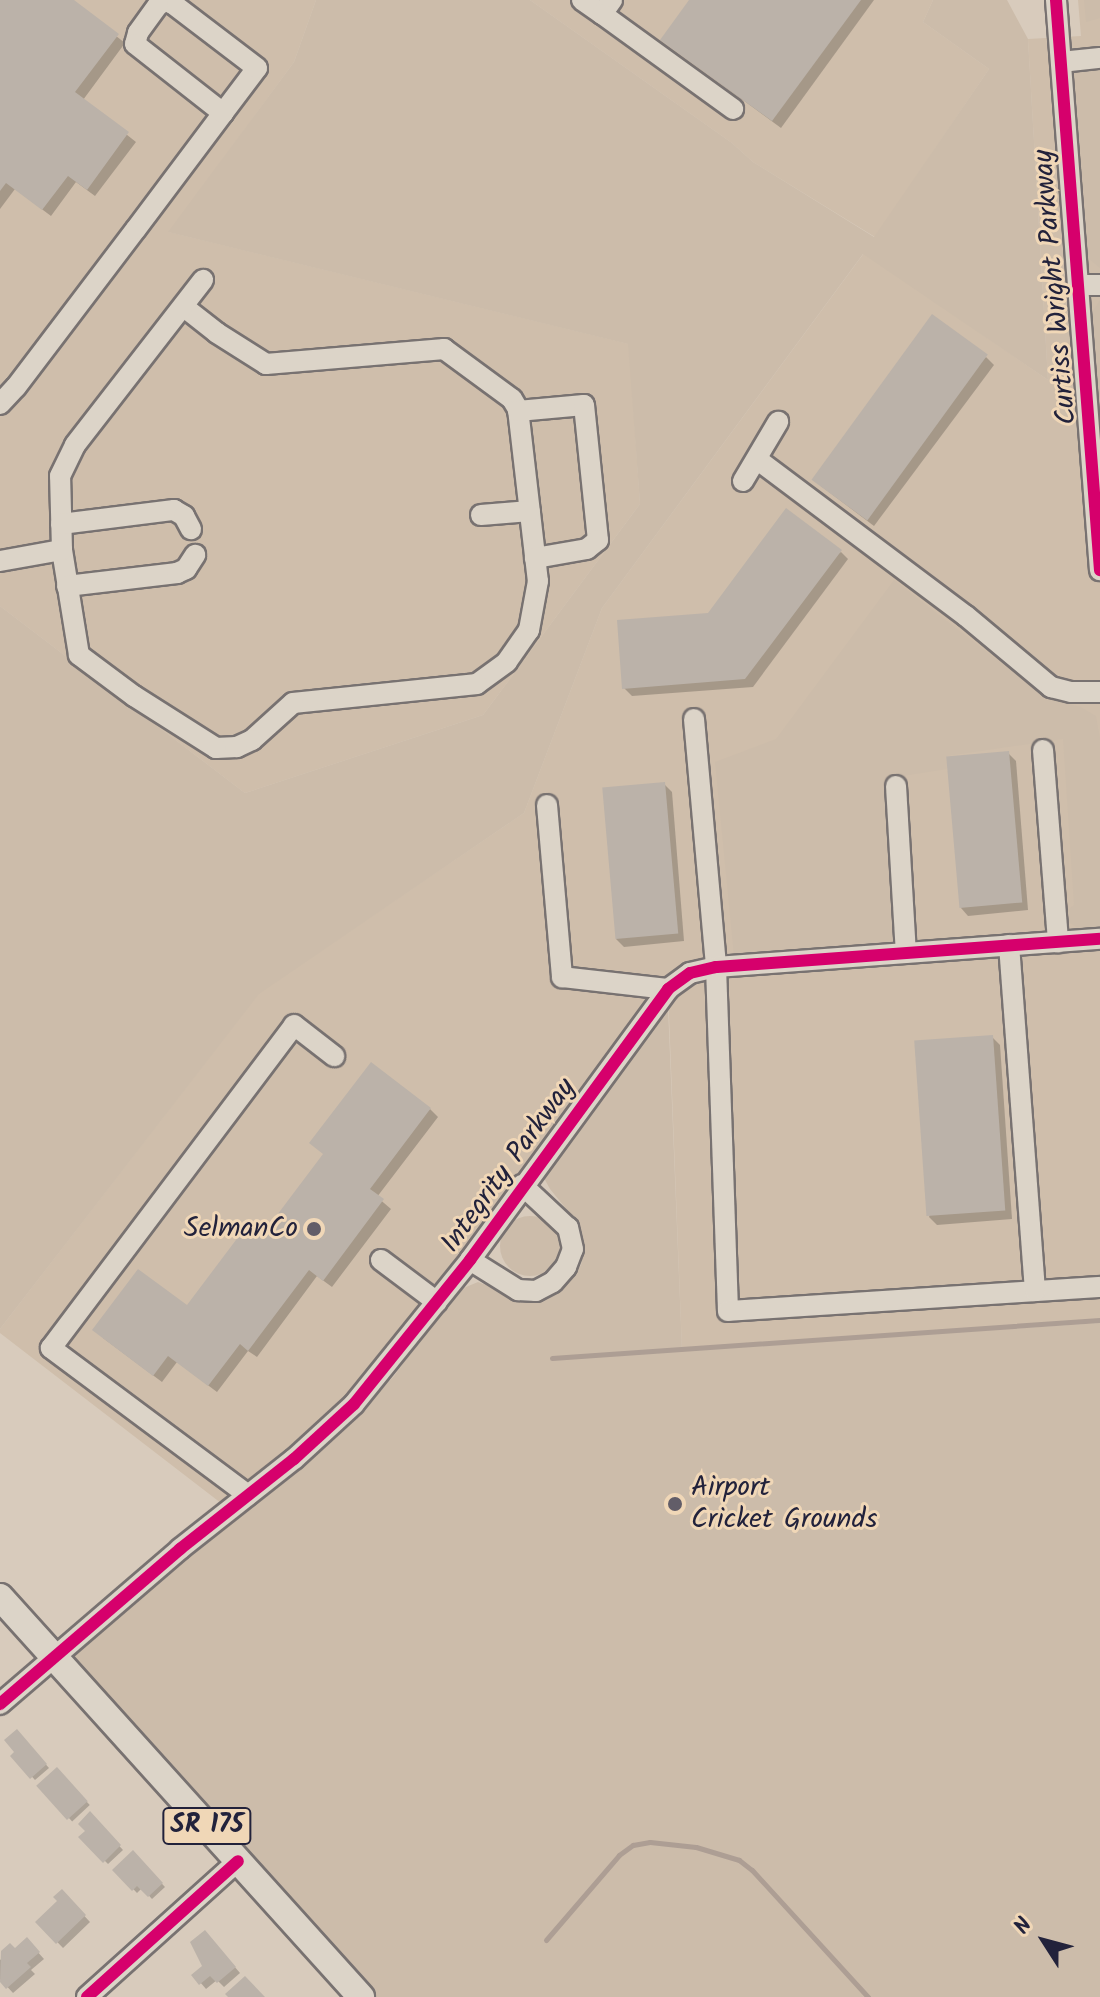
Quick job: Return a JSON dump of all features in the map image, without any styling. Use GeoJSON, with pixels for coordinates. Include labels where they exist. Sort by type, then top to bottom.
{"type":"FeatureCollection","features":[{"type":"Feature","properties":{"kind":"main road","name":"SR 175"},"geometry":{"type":"LineString","coordinates":[[0,1597],[361,1997]]}},
{"type":"Feature","properties":{"kind":"street"},"geometry":{"type":"LineString","coordinates":[[582,0],[607,7],[733,109]]}},
{"type":"Feature","properties":{"kind":"street","name":"Curtiss Wright Parkway"},"geometry":{"type":"LineString","coordinates":[[1056,0],[1090,285],[1100,570]]}},
{"type":"Feature","properties":{"kind":"street"},"geometry":{"type":"LineString","coordinates":[[0,404],[223,113],[257,68],[165,1],[158,5],[138,33],[135,44],[223,113]]}},
{"type":"Feature","properties":{"kind":"street"},"geometry":{"type":"LineString","coordinates":[[1061,62],[1100,58]]}},
{"type":"Feature","properties":{"kind":"street"},"geometry":{"type":"LineString","coordinates":[[184,307],[217,333],[266,364],[444,349],[512,399],[518,411],[538,581],[529,630],[507,662],[477,684],[293,703],[252,740],[237,747],[216,748],[201,741],[79,655],[62,550],[60,476],[75,445],[203,280]]}},
{"type":"Feature","properties":{"kind":"street"},"geometry":{"type":"LineString","coordinates":[[518,411],[584,405],[598,540],[587,549],[535,558]]}},
{"type":"Feature","properties":{"kind":"street"},"geometry":{"type":"LineString","coordinates":[[743,481],[778,422]]}},
{"type":"Feature","properties":{"kind":"street"},"geometry":{"type":"LineString","coordinates":[[758,460],[966,616],[1051,687],[1071,692],[1100,692]]}},
{"type":"Feature","properties":{"kind":"street"},"geometry":{"type":"LineString","coordinates":[[61,524],[174,510],[184,516],[191,529]]}},
{"type":"Feature","properties":{"kind":"street"},"geometry":{"type":"LineString","coordinates":[[481,515],[530,511]]}},
{"type":"Feature","properties":{"kind":"street"},"geometry":{"type":"LineString","coordinates":[[0,561],[62,550]]}},
{"type":"Feature","properties":{"kind":"street"},"geometry":{"type":"LineString","coordinates":[[67,586],[177,573],[186,569],[195,555]]}},
{"type":"Feature","properties":{"kind":"street"},"geometry":{"type":"LineString","coordinates":[[694,719],[716,967],[728,1311],[1100,1287]]}},
{"type":"Feature","properties":{"kind":"street"},"geometry":{"type":"LineString","coordinates":[[1043,750],[1058,942]]}},
{"type":"Feature","properties":{"kind":"street"},"geometry":{"type":"LineString","coordinates":[[896,786],[906,953]]}},
{"type":"Feature","properties":{"kind":"street"},"geometry":{"type":"LineString","coordinates":[[547,805],[562,977],[668,989]]}},
{"type":"Feature","properties":{"kind":"street","name":"Integrity Parkway"},"geometry":{"type":"LineString","coordinates":[[0,1704],[54,1655],[354,1404],[470,1260],[668,989],[690,973],[716,967],[1100,939]]}},
{"type":"Feature","properties":{"kind":"street"},"geometry":{"type":"LineString","coordinates":[[1009,945],[1035,1291]]}},
{"type":"Feature","properties":{"kind":"street"},"geometry":{"type":"LineString","coordinates":[[248,1495],[51,1348],[294,1025],[334,1056]]}},
{"type":"Feature","properties":{"kind":"street"},"geometry":{"type":"LineString","coordinates":[[470,1260],[518,1290],[536,1291],[553,1282],[566,1267],[573,1249],[568,1228],[522,1185]]}},
{"type":"Feature","properties":{"kind":"street"},"geometry":{"type":"LineString","coordinates":[[381,1260],[437,1302]]}},
{"type":"Feature","properties":{"kind":"street"},"geometry":{"type":"LineString","coordinates":[[87,1997],[238,1861]]}},
{"type":"Feature","properties":{"kind":"shaded area"},"geometry":{"type":"Polygon","coordinates":[[[0,0],[316,0],[294,62],[169,232],[629,344],[640,504],[483,715],[245,793],[0,606],[0,0]]]}},
{"type":"Feature","properties":{"kind":"shaded area"},"geometry":{"type":"Polygon","coordinates":[[[316,0],[530,0],[732,143],[753,162],[874,237],[989,69],[923,22],[933,0],[1007,0],[1028,39],[1048,380],[863,254],[602,608],[524,813],[259,994],[0,1329],[0,606],[245,793],[483,715],[640,504],[628,344],[168,232],[294,62],[316,0]]]}},
{"type":"Feature","properties":{"kind":"shaded area"},"geometry":{"type":"Polygon","coordinates":[[[530,0],[933,0],[923,22],[989,69],[875,237],[753,162],[732,143],[530,0]]]}},
{"type":"Feature","properties":{"kind":"shaded area"},"geometry":{"type":"Polygon","coordinates":[[[1078,0],[1100,0],[1100,1323],[682,1350],[668,990],[354,1404],[230,1510],[0,1333],[0,1329],[259,993],[524,813],[602,608],[864,253],[1048,380],[1028,39],[1081,36],[1078,0]]]}},
{"type":"Feature","properties":{"kind":"shaded area"},"geometry":{"type":"Polygon","coordinates":[[[1084,0],[1100,0],[1100,18],[1086,22],[1084,0]]]}},
{"type":"Feature","properties":{"kind":"shaded area"},"geometry":{"type":"Polygon","coordinates":[[[1100,63],[1100,268],[1084,255],[1072,72],[1082,65],[1100,63]]]}},
{"type":"Feature","properties":{"kind":"shaded area"},"geometry":{"type":"Polygon","coordinates":[[[1100,300],[1100,449],[1091,314],[1100,300]]]}},
{"type":"Feature","properties":{"kind":"shaded area"},"geometry":{"type":"Polygon","coordinates":[[[894,580],[1037,691],[1055,701],[1081,707],[1096,716],[1100,739],[1100,931],[1082,931],[1070,923],[1065,912],[1074,905],[1063,739],[947,756],[947,769],[884,779],[894,946],[734,956],[715,762],[776,739],[894,580]]]}},
{"type":"Feature","properties":{"kind":"shaded area","name":"Airport Cricket Grounds"},"geometry":{"type":"Polygon","coordinates":[[[668,1006],[682,1350],[1100,1323],[1100,1997],[361,1997],[54,1655],[299,1470],[347,1427],[394,1376],[448,1302],[466,1287],[478,1282],[527,1300],[549,1296],[570,1282],[581,1265],[584,1244],[580,1226],[550,1189],[545,1180],[545,1170],[668,1006]]]}},
{"type":"Feature","properties":{"kind":"shaded area"},"geometry":{"type":"Polygon","coordinates":[[[530,1216],[542,1218],[551,1225],[558,1234],[558,1258],[551,1267],[542,1274],[530,1276],[518,1274],[509,1267],[502,1258],[500,1246],[502,1234],[509,1225],[518,1218],[530,1216]]]}},
{"type":"Feature","properties":{"kind":"building"},"geometry":{"type":"Polygon","coordinates":[[[0,0],[74,0],[119,34],[75,92],[129,132],[87,190],[68,176],[42,210],[6,183],[0,191],[0,0]]]}},
{"type":"Feature","properties":{"kind":"building"},"geometry":{"type":"Polygon","coordinates":[[[689,0],[861,0],[772,121],[660,40],[689,0]]]}},
{"type":"Feature","properties":{"kind":"building"},"geometry":{"type":"Polygon","coordinates":[[[932,314],[988,355],[867,520],[812,480],[932,314]]]}},
{"type":"Feature","properties":{"kind":"building"},"geometry":{"type":"Polygon","coordinates":[[[786,508],[842,550],[745,679],[622,689],[617,620],[708,613],[786,508]]]}},
{"type":"Feature","properties":{"kind":"building"},"geometry":{"type":"Polygon","coordinates":[[[1009,751],[1022,902],[959,908],[946,756],[1009,751]]]}},
{"type":"Feature","properties":{"kind":"building"},"geometry":{"type":"Polygon","coordinates":[[[665,782],[678,933],[615,939],[602,787],[665,782]]]}},
{"type":"Feature","properties":{"kind":"building"},"geometry":{"type":"Polygon","coordinates":[[[993,1035],[1005,1211],[926,1216],[914,1041],[993,1035]]]}},
{"type":"Feature","properties":{"kind":"building","name":"SelmanCo"},"geometry":{"type":"Polygon","coordinates":[[[371,1062],[431,1108],[370,1189],[384,1199],[323,1281],[309,1270],[248,1351],[240,1344],[208,1386],[168,1356],[153,1376],[92,1330],[138,1269],[187,1305],[248,1224],[262,1235],[323,1154],[309,1143],[371,1062]]]}},
{"type":"Feature","properties":{"kind":"building"},"geometry":{"type":"Polygon","coordinates":[[[17,1729],[47,1764],[30,1779],[10,1756],[14,1752],[4,1740],[17,1729]]]}},
{"type":"Feature","properties":{"kind":"building"},"geometry":{"type":"Polygon","coordinates":[[[57,1767],[88,1801],[67,1820],[36,1786],[57,1767]]]}},
{"type":"Feature","properties":{"kind":"building"},"geometry":{"type":"Polygon","coordinates":[[[90,1811],[121,1845],[103,1863],[78,1837],[85,1831],[78,1824],[90,1811]]]}},
{"type":"Feature","properties":{"kind":"building"},"geometry":{"type":"Polygon","coordinates":[[[133,1850],[163,1883],[148,1897],[137,1886],[132,1891],[112,1870],[133,1850]]]}},
{"type":"Feature","properties":{"kind":"building"},"geometry":{"type":"Polygon","coordinates":[[[62,1889],[86,1915],[56,1944],[35,1922],[57,1901],[53,1897],[62,1889]]]}},
{"type":"Feature","properties":{"kind":"building"},"geometry":{"type":"Polygon","coordinates":[[[205,1930],[236,1967],[217,1983],[210,1976],[199,1985],[191,1975],[202,1966],[190,1942],[205,1930]]]}},
{"type":"Feature","properties":{"kind":"building"},"geometry":{"type":"Polygon","coordinates":[[[27,1937],[40,1952],[27,1963],[31,1967],[6,1989],[0,1982],[1,1951],[10,1943],[15,1948],[27,1937]]]}},
{"type":"Feature","properties":{"kind":"building"},"geometry":{"type":"Polygon","coordinates":[[[245,1976],[265,1997],[228,1997],[225,1994],[245,1976]]]}},
{"type":"Feature","properties":{"kind":"waterway"},"geometry":{"type":"LineString","coordinates":[[552,1358],[1100,1320]]}},
{"type":"Feature","properties":{"kind":"waterway"},"geometry":{"type":"LineString","coordinates":[[546,1940],[619,1855],[633,1845],[650,1842],[696,1847],[739,1860],[752,1870],[868,1997]]}},
{"type":"Feature","properties":{"kind":"cycle path"},"geometry":{"type":"LineString","coordinates":[[1056,0],[1100,570]]}},
{"type":"Feature","properties":{"kind":"cycle path"},"geometry":{"type":"LineString","coordinates":[[0,1704],[180,1549],[294,1459],[354,1404],[470,1260],[668,989],[690,973],[716,967],[1100,939]]}},
{"type":"Feature","properties":{"kind":"cycle path"},"geometry":{"type":"LineString","coordinates":[[87,1997],[238,1861]]}},
{"type":"Feature","properties":{"kind":"place","name":"SelmanCo"},"geometry":{"type":"Point","coordinates":[314,1229]}},
{"type":"Feature","properties":{"kind":"place","name":"Airport Cricket Grounds"},"geometry":{"type":"Point","coordinates":[675,1504]}}]}
